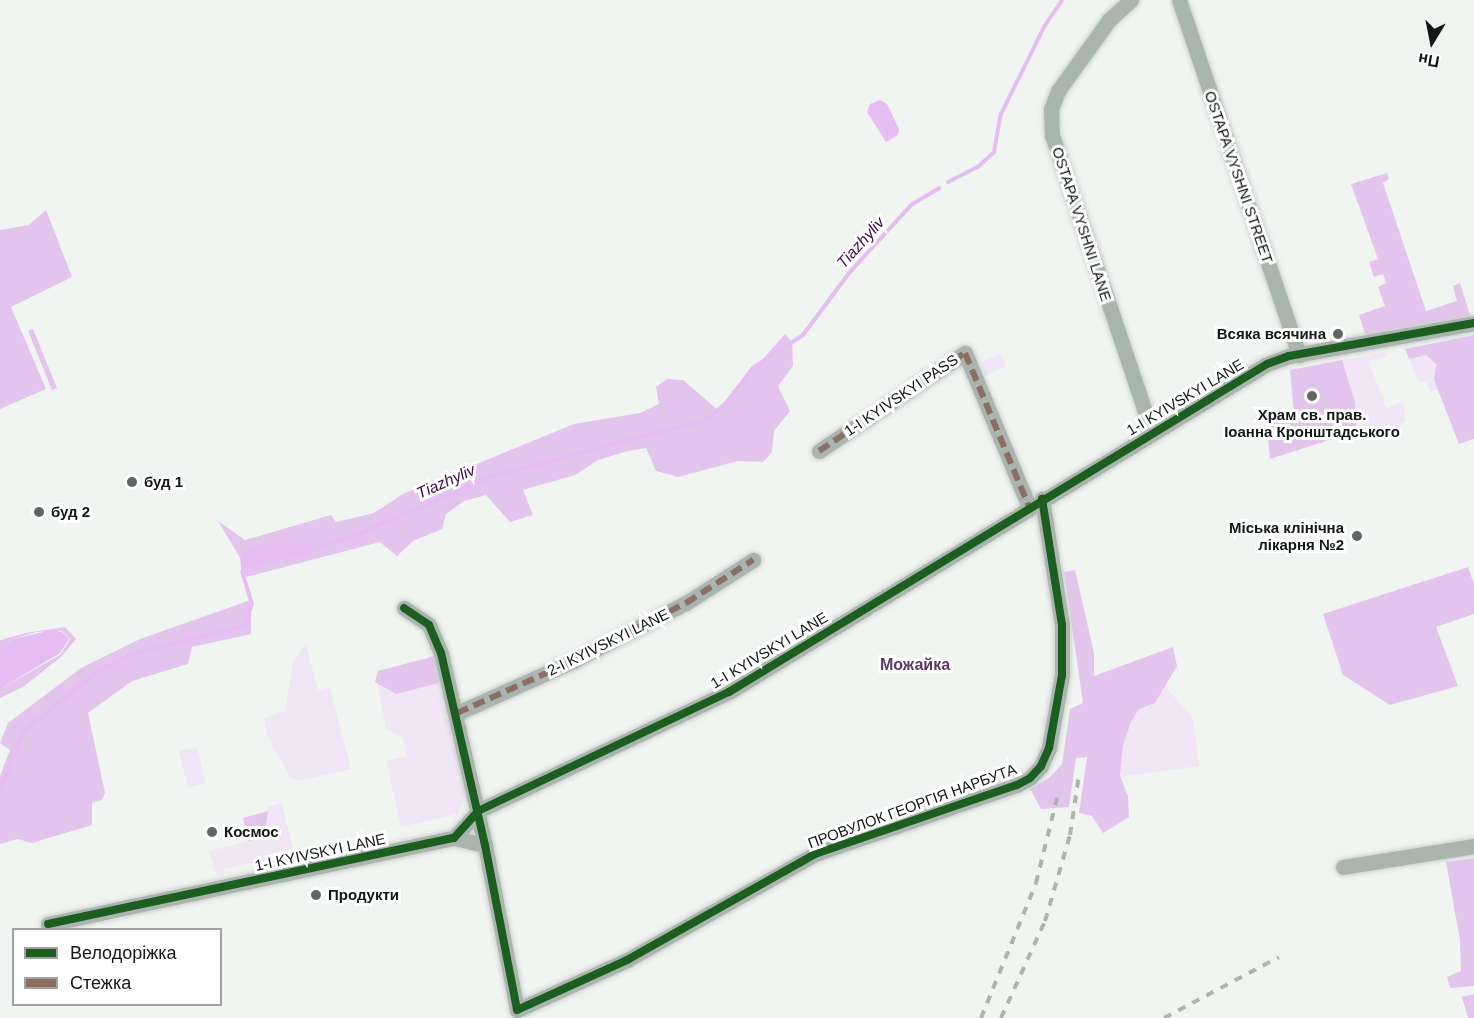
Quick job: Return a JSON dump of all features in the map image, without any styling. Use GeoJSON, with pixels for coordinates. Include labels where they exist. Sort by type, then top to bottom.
{"type":"FeatureCollection","features":[{"type":"Feature","properties":{"kind":"street","name":"OSTAPA VYSHNI LANE"},"geometry":{"type":"LineString","coordinates":[[1131,0],[1109,20],[1058,91],[1051,109],[1052,135],[1152,432]]}},
{"type":"Feature","properties":{"kind":"street","name":"OSTAPA VYSHNI STREET"},"geometry":{"type":"LineString","coordinates":[[1179,0],[1299,355]]}},
{"type":"Feature","properties":{"kind":"street","name":"1-I KYIVSKYI LANE"},"geometry":{"type":"LineString","coordinates":[[48,924],[454,838],[478,812],[729,692],[1152,432],[1267,364],[1299,355],[1474,323]]}},
{"type":"Feature","properties":{"kind":"street","name":"1-I KYIVSKYI PASS"},"geometry":{"type":"LineString","coordinates":[[819,452],[965,352],[1036,503]]}},
{"type":"Feature","properties":{"kind":"street","name":"ПРОВУЛОК ГЕОРГІЯ НАРБУТА"},"geometry":{"type":"LineString","coordinates":[[485,845],[517,1010],[627,960],[815,854],[1017,785],[1029,778],[1041,766],[1056,723],[1063,655],[1036,503]]}},
{"type":"Feature","properties":{"kind":"street","name":"2-I KYIVSKYI LANE"},"geometry":{"type":"LineString","coordinates":[[457,713],[573,661],[686,603],[753,560]]}},
{"type":"Feature","properties":{"kind":"street"},"geometry":{"type":"LineString","coordinates":[[404,608],[429,624],[457,713],[485,845],[454,838]]}},
{"type":"Feature","properties":{"kind":"street"},"geometry":{"type":"LineString","coordinates":[[1342,867],[1474,846]]}},
{"type":"Feature","properties":{"kind":"shaded area"},"geometry":{"type":"Polygon","coordinates":[[[880,100],[887,104],[899,129],[898,135],[886,142],[867,112],[870,104],[880,100]]]}},
{"type":"Feature","properties":{"kind":"shaded area"},"geometry":{"type":"Polygon","coordinates":[[[1387,173],[1389,179],[1383,183],[1426,311],[1457,301],[1453,286],[1460,283],[1471,318],[1366,337],[1359,315],[1385,306],[1378,287],[1386,283],[1383,274],[1374,277],[1369,262],[1378,259],[1351,184],[1387,173]]]}},
{"type":"Feature","properties":{"kind":"shaded area"},"geometry":{"type":"Polygon","coordinates":[[[46,210],[72,277],[11,307],[46,389],[0,409],[0,230],[29,225],[46,210]]]}},
{"type":"Feature","properties":{"kind":"shaded area"},"geometry":{"type":"Polygon","coordinates":[[[33,329],[57,388],[52,390],[28,331],[33,329]]]}},
{"type":"Feature","properties":{"kind":"shaded area"},"geometry":{"type":"Polygon","coordinates":[[[785,334],[792,342],[793,366],[778,386],[790,411],[774,431],[772,452],[763,462],[738,461],[678,477],[656,471],[646,448],[628,451],[598,460],[575,475],[523,490],[533,515],[510,522],[486,495],[464,501],[446,514],[442,529],[413,541],[397,556],[380,542],[246,577],[241,570],[242,561],[218,521],[245,540],[331,515],[336,522],[374,513],[403,494],[574,424],[640,413],[659,404],[656,387],[667,379],[683,380],[718,410],[785,334]]]}},
{"type":"Feature","properties":{"kind":"shaded area"},"geometry":{"type":"Polygon","coordinates":[[[1474,335],[1474,439],[1459,444],[1434,380],[1436,364],[1426,355],[1409,359],[1405,349],[1474,335]]]}},
{"type":"Feature","properties":{"kind":"shaded area"},"geometry":{"type":"Polygon","coordinates":[[[1385,352],[1387,357],[1369,361],[1386,408],[1403,402],[1406,422],[1364,437],[1361,429],[1357,431],[1355,402],[1342,360],[1385,352]]]}},
{"type":"Feature","properties":{"kind":"shaded area"},"geometry":{"type":"Polygon","coordinates":[[[1002,354],[1006,366],[985,376],[981,362],[1002,354]]]}},
{"type":"Feature","properties":{"kind":"shaded area"},"geometry":{"type":"Polygon","coordinates":[[[1427,355],[1436,364],[1434,380],[1437,389],[1431,392],[1426,382],[1419,382],[1409,359],[1427,355]]]}},
{"type":"Feature","properties":{"kind":"shaded area"},"geometry":{"type":"Polygon","coordinates":[[[1342,360],[1355,402],[1357,431],[1270,459],[1266,420],[1294,414],[1290,370],[1342,360]]]}},
{"type":"Feature","properties":{"kind":"shaded area"},"geometry":{"type":"Polygon","coordinates":[[[254,545],[326,545],[311,554],[254,566],[246,577],[241,570],[240,554],[254,545]]]}},
{"type":"Feature","properties":{"kind":"shaded area"},"geometry":{"type":"Polygon","coordinates":[[[1468,567],[1474,584],[1474,614],[1436,627],[1458,686],[1390,705],[1343,675],[1323,614],[1468,567]]]}},
{"type":"Feature","properties":{"kind":"shaded area"},"geometry":{"type":"Polygon","coordinates":[[[1075,570],[1094,653],[1094,676],[1173,647],[1177,666],[1155,703],[1139,709],[1131,722],[1123,745],[1120,776],[1128,796],[1129,817],[1103,833],[1092,816],[1079,813],[1087,757],[1076,758],[1069,807],[1041,809],[1030,789],[1049,778],[1062,764],[1070,709],[1083,703],[1064,572],[1075,570]]]}},
{"type":"Feature","properties":{"kind":"shaded area"},"geometry":{"type":"Polygon","coordinates":[[[251,600],[251,634],[192,647],[188,664],[132,681],[88,713],[105,793],[102,800],[92,803],[92,825],[32,843],[18,839],[0,844],[0,776],[10,750],[0,743],[8,723],[81,668],[140,639],[251,600]]]}},
{"type":"Feature","properties":{"kind":"shaded area"},"geometry":{"type":"Polygon","coordinates":[[[65,627],[76,639],[62,656],[23,687],[0,698],[0,689],[60,655],[70,639],[62,631],[36,632],[13,639],[0,650],[0,640],[26,633],[65,627]]]}},
{"type":"Feature","properties":{"kind":"shaded area"},"geometry":{"type":"Polygon","coordinates":[[[52,630],[62,632],[69,639],[60,653],[0,689],[0,650],[13,639],[52,630]]]}},
{"type":"Feature","properties":{"kind":"shaded area"},"geometry":{"type":"Polygon","coordinates":[[[306,644],[318,690],[330,687],[351,769],[297,781],[290,777],[266,733],[264,718],[285,711],[293,662],[306,644]]]}},
{"type":"Feature","properties":{"kind":"shaded area"},"geometry":{"type":"Polygon","coordinates":[[[435,656],[470,798],[463,801],[458,814],[401,827],[386,761],[406,756],[403,738],[386,729],[376,676],[378,671],[435,656]]]}},
{"type":"Feature","properties":{"kind":"shaded area"},"geometry":{"type":"Polygon","coordinates":[[[435,656],[446,681],[396,694],[375,682],[378,671],[435,656]]]}},
{"type":"Feature","properties":{"kind":"shaded area"},"geometry":{"type":"Polygon","coordinates":[[[1164,685],[1193,718],[1199,766],[1120,777],[1123,745],[1131,722],[1139,709],[1155,703],[1164,685]]]}},
{"type":"Feature","properties":{"kind":"shaded area"},"geometry":{"type":"Polygon","coordinates":[[[197,747],[206,783],[188,788],[179,751],[197,747]]]}},
{"type":"Feature","properties":{"kind":"shaded area"},"geometry":{"type":"Polygon","coordinates":[[[282,803],[296,861],[258,868],[256,862],[224,869],[225,875],[216,875],[209,851],[258,839],[256,832],[268,815],[267,807],[282,803]]]}},
{"type":"Feature","properties":{"kind":"shaded area"},"geometry":{"type":"Polygon","coordinates":[[[268,811],[265,830],[257,832],[258,839],[248,841],[243,818],[268,811]]]}},
{"type":"Feature","properties":{"kind":"shaded area"},"geometry":{"type":"Polygon","coordinates":[[[1474,858],[1474,986],[1450,988],[1447,977],[1461,971],[1460,940],[1446,862],[1474,858]]]}},
{"type":"Feature","properties":{"kind":"shaded area"},"geometry":{"type":"Polygon","coordinates":[[[1474,994],[1474,1018],[1468,1018],[1462,997],[1474,994]]]}},
{"type":"Feature","properties":{"kind":"waterway","name":"Tiazhyliv"},"geometry":{"type":"LineString","coordinates":[[948,182],[978,167],[994,152],[1001,114],[1044,27],[1062,0]]}},
{"type":"Feature","properties":{"kind":"waterway","name":"Tiazhyliv"},"geometry":{"type":"LineString","coordinates":[[324,545],[347,539],[489,477],[707,420],[726,403],[753,368],[803,335],[849,273],[911,205],[939,188]]}},
{"type":"Feature","properties":{"kind":"waterway","name":"Tiazhyliv"},"geometry":{"type":"LineString","coordinates":[[0,790],[23,732],[94,674],[130,655],[244,626],[252,604],[242,572]]}},
{"type":"Feature","properties":{"kind":"railway"},"geometry":{"type":"LineString","coordinates":[[1001,1018],[1045,921],[1070,835],[1079,775]]}},
{"type":"Feature","properties":{"kind":"railway"},"geometry":{"type":"LineString","coordinates":[[981,1018],[1036,883],[1059,790]]}},
{"type":"Feature","properties":{"kind":"railway"},"geometry":{"type":"LineString","coordinates":[[1164,1018],[1279,957]]}},
{"type":"Feature","properties":{"kind":"marked path"},"geometry":{"type":"LineString","coordinates":[[819,451],[965,353],[1029,507]]}},
{"type":"Feature","properties":{"kind":"marked path"},"geometry":{"type":"LineString","coordinates":[[457,713],[573,661],[686,603],[753,560]]}},
{"type":"Feature","properties":{"kind":"cycle path"},"geometry":{"type":"LineString","coordinates":[[48,924],[454,838],[478,811],[729,692],[1267,364],[1289,356],[1474,323]]}},
{"type":"Feature","properties":{"kind":"cycle path"},"geometry":{"type":"LineString","coordinates":[[404,608],[429,625],[441,653],[485,845],[517,1010],[627,960],[815,854],[1017,785],[1030,778],[1041,766],[1049,748],[1062,675],[1062,625],[1042,499]]}},
{"type":"Feature","properties":{"kind":"place","name":"Всяка всячина"},"geometry":{"type":"Point","coordinates":[1338,334]}},
{"type":"Feature","properties":{"kind":"place","name":"Храм св. прав. Іоанна Кронштадського"},"geometry":{"type":"Point","coordinates":[1312,396]}},
{"type":"Feature","properties":{"kind":"place","name":"буд 1"},"geometry":{"type":"Point","coordinates":[132,482]}},
{"type":"Feature","properties":{"kind":"place","name":"буд 2"},"geometry":{"type":"Point","coordinates":[39,512]}},
{"type":"Feature","properties":{"kind":"place","name":"Міська клінічна лікарня №2"},"geometry":{"type":"Point","coordinates":[1357,536]}},
{"type":"Feature","properties":{"kind":"place","name":"Космос"},"geometry":{"type":"Point","coordinates":[212,832]}},
{"type":"Feature","properties":{"kind":"place","name":"Продукти"},"geometry":{"type":"Point","coordinates":[316,895]}},
{"type":"Feature","properties":{"kind":"district","name":"Можайка"},"geometry":{"type":"Point","coordinates":[915,665]}}]}
